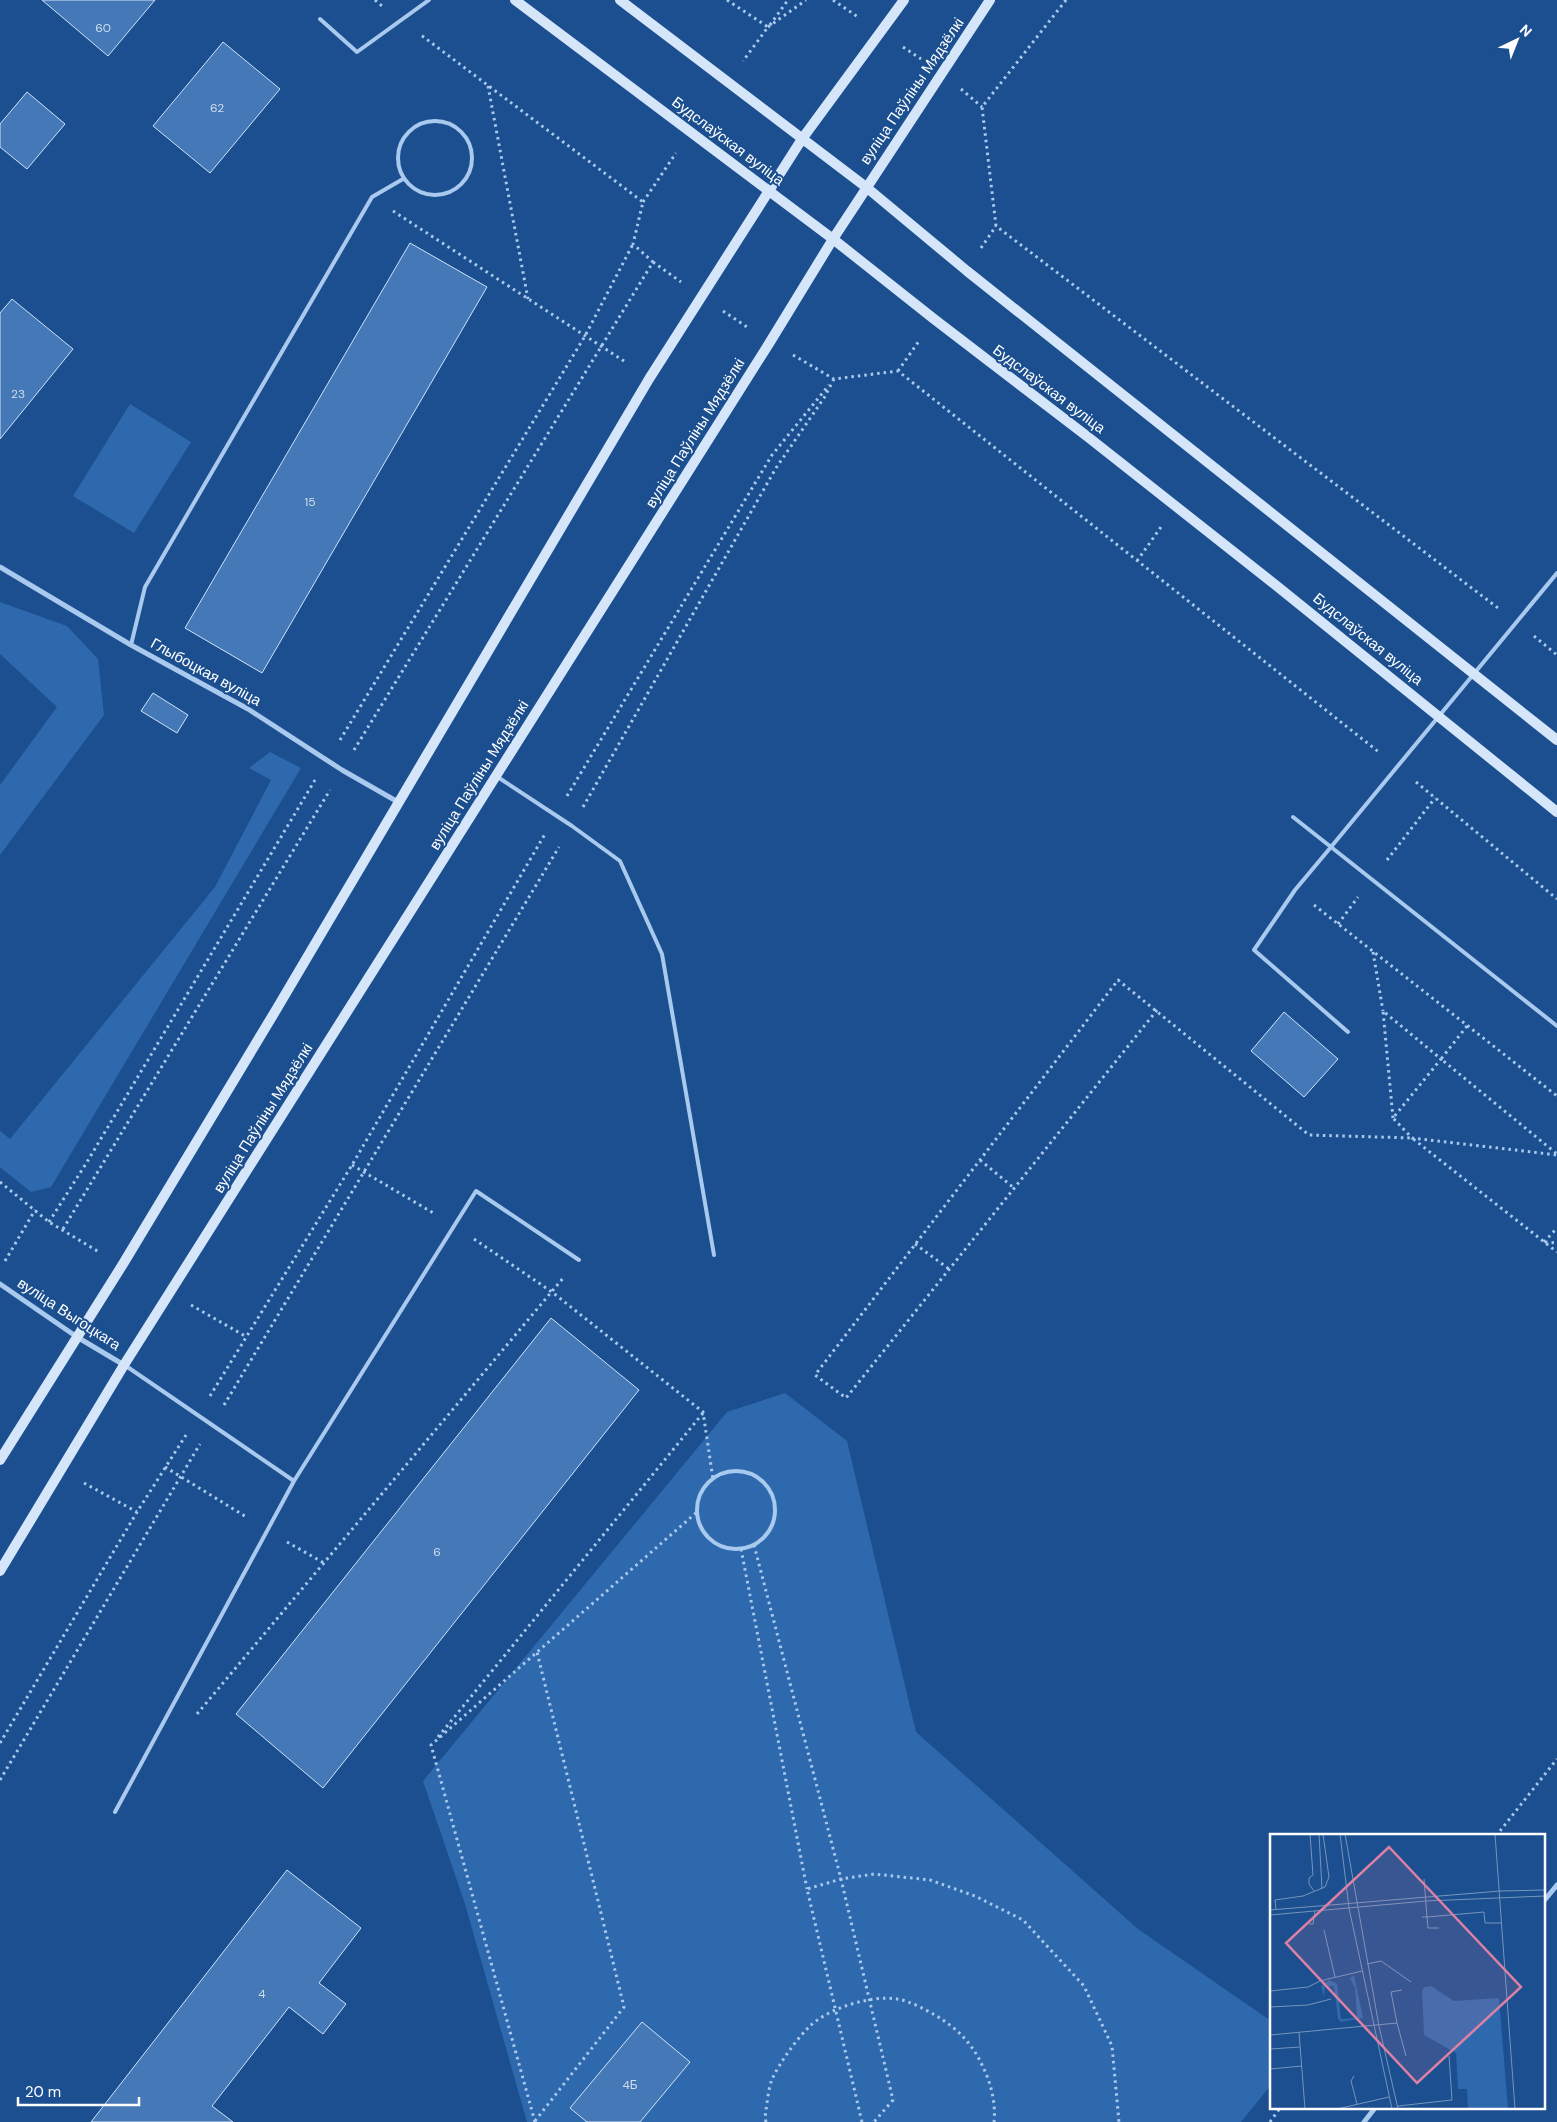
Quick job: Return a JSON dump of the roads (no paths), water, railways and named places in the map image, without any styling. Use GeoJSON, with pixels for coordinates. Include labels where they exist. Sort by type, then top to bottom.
{"type":"FeatureCollection","features":[{"type":"Feature","properties":{"kind":"street","name":"Будслаўская вуліца"},"geometry":{"type":"LineString","coordinates":[[515,0],[832,238],[1177,507],[1440,716],[1557,812]]}},
{"type":"Feature","properties":{"kind":"street"},"geometry":{"type":"LineString","coordinates":[[620,0],[866,188],[967,271],[1557,740]]}},
{"type":"Feature","properties":{"kind":"street"},"geometry":{"type":"LineString","coordinates":[[0,1460],[276,1010],[649,379],[802,139],[904,0]]}},
{"type":"Feature","properties":{"kind":"street","name":"вуліца Паўліны Мядзёлкі"},"geometry":{"type":"LineString","coordinates":[[0,1571],[124,1365],[770,342],[832,238],[990,0]]}},
{"type":"Feature","properties":{"kind":"street","name":"Глыбоцкая вуліца"},"geometry":{"type":"LineString","coordinates":[[0,567],[131,645],[248,709],[342,770],[398,802]]}},
{"type":"Feature","properties":{"kind":"street","name":"вуліца Выгоцкага"},"geometry":{"type":"LineString","coordinates":[[0,1284],[77,1337],[124,1365]]}},
{"type":"Feature","properties":{"kind":"street"},"geometry":{"type":"LineString","coordinates":[[1544,1901],[1557,1885]]}},
{"type":"Feature","properties":{"kind":"street"},"geometry":{"type":"LineString","coordinates":[[1364,2122],[1374,2110]]}},
{"type":"Feature","properties":{"kind":"lane"},"geometry":{"type":"LineString","coordinates":[[320,19],[357,52],[429,0]]}},
{"type":"Feature","properties":{"kind":"lane"},"geometry":{"type":"LineString","coordinates":[[437,121],[449,124],[459,130],[467,139],[471,151],[472,164],[468,176],[460,187],[449,193],[430,195],[412,188],[403,179],[398,168],[397,156],[406,134],[414,127],[425,122],[437,121]]}},
{"type":"Feature","properties":{"kind":"lane"},"geometry":{"type":"LineString","coordinates":[[131,645],[144,587],[372,197],[403,179]]}},
{"type":"Feature","properties":{"kind":"lane"},"geometry":{"type":"LineString","coordinates":[[1348,1032],[1254,950],[1295,890],[1557,573]]}},
{"type":"Feature","properties":{"kind":"lane"},"geometry":{"type":"LineString","coordinates":[[496,776],[556,815],[620,861],[662,954],[714,1254]]}},
{"type":"Feature","properties":{"kind":"lane"},"geometry":{"type":"LineString","coordinates":[[1292,817],[1557,1026]]}},
{"type":"Feature","properties":{"kind":"lane"},"geometry":{"type":"LineString","coordinates":[[115,1812],[294,1481],[476,1191],[579,1260]]}},
{"type":"Feature","properties":{"kind":"lane"},"geometry":{"type":"LineString","coordinates":[[124,1365],[294,1481]]}},
{"type":"Feature","properties":{"kind":"lane"},"geometry":{"type":"LineString","coordinates":[[737,1471],[750,1474],[761,1480],[769,1490],[774,1502],[771,1527],[764,1538],[754,1545],[741,1549],[728,1549],[711,1540],[700,1525],[697,1512],[698,1499],[704,1488],[713,1479],[724,1473],[737,1471]]}}]}
